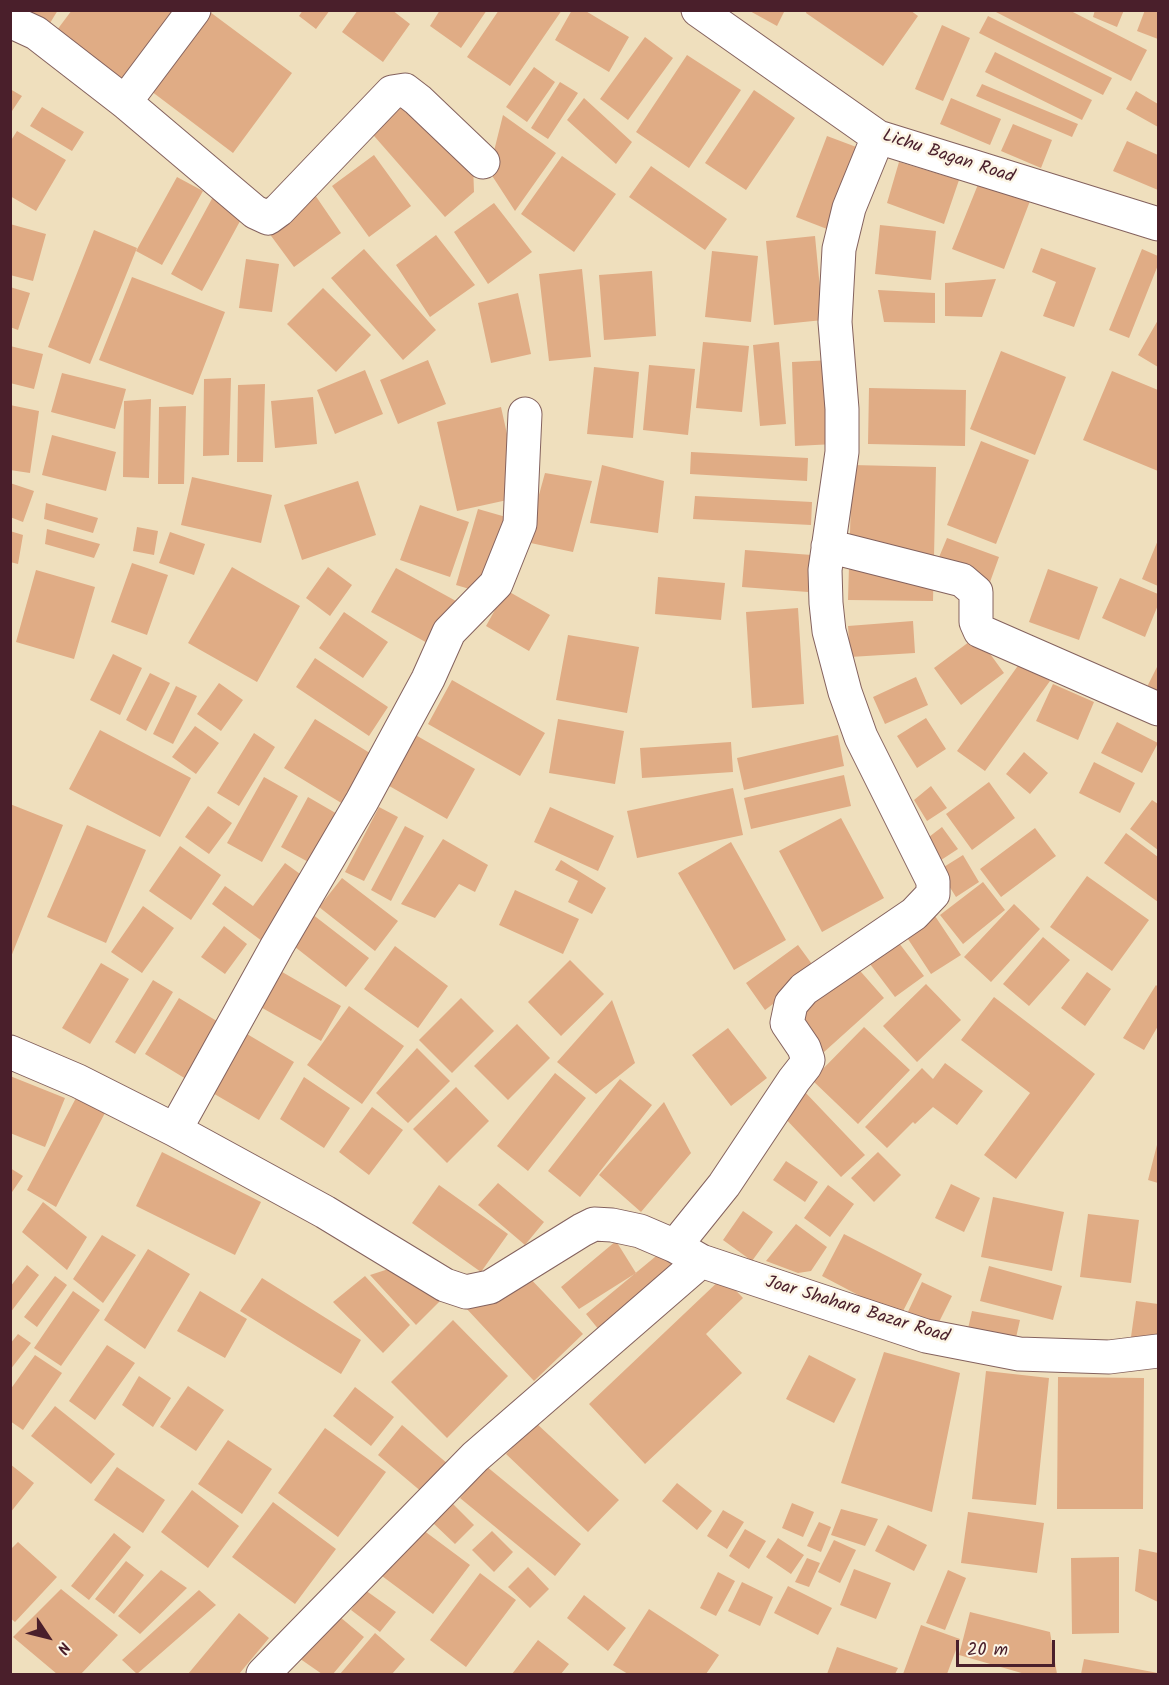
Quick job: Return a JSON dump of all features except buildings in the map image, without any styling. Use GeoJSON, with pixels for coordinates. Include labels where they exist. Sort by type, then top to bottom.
{"type":"FeatureCollection","features":[{"type":"Feature","properties":{"kind":"street"},"geometry":{"type":"LineString","coordinates":[[125,102],[194,10]]}},
{"type":"Feature","properties":{"kind":"street","name":"Lichu Bagan Road"},"geometry":{"type":"LineString","coordinates":[[698,10],[878,137],[1158,224]]}},
{"type":"Feature","properties":{"kind":"street"},"geometry":{"type":"LineString","coordinates":[[10,21],[36,33],[125,102],[255,212],[268,218],[279,210],[392,92],[405,90],[483,162]]}},
{"type":"Feature","properties":{"kind":"street"},"geometry":{"type":"LineString","coordinates":[[262,1674],[475,1457],[688,1253],[724,1185],[794,1080],[806,1066],[808,1060],[804,1048],[787,1023],[791,1004],[804,989],[914,914],[933,894],[933,881],[861,737],[845,692],[829,631],[825,570],[842,452],[842,409],[835,322],[839,249],[849,208],[878,137]]}},
{"type":"Feature","properties":{"kind":"street"},"geometry":{"type":"LineString","coordinates":[[175,1130],[277,946],[362,801],[428,679],[450,632],[496,585],[520,524],[525,414]]}},
{"type":"Feature","properties":{"kind":"street"},"geometry":{"type":"LineString","coordinates":[[828,546],[962,580],[976,592],[976,622],[980,631],[1158,709]]}},
{"type":"Feature","properties":{"kind":"street","name":"Joar Shahara Bazar Road"},"geometry":{"type":"LineString","coordinates":[[10,1052],[78,1081],[175,1130],[325,1212],[445,1285],[466,1292],[490,1287],[594,1224],[640,1231],[688,1253],[926,1336],[1019,1354],[1109,1357],[1158,1351]]}}]}
